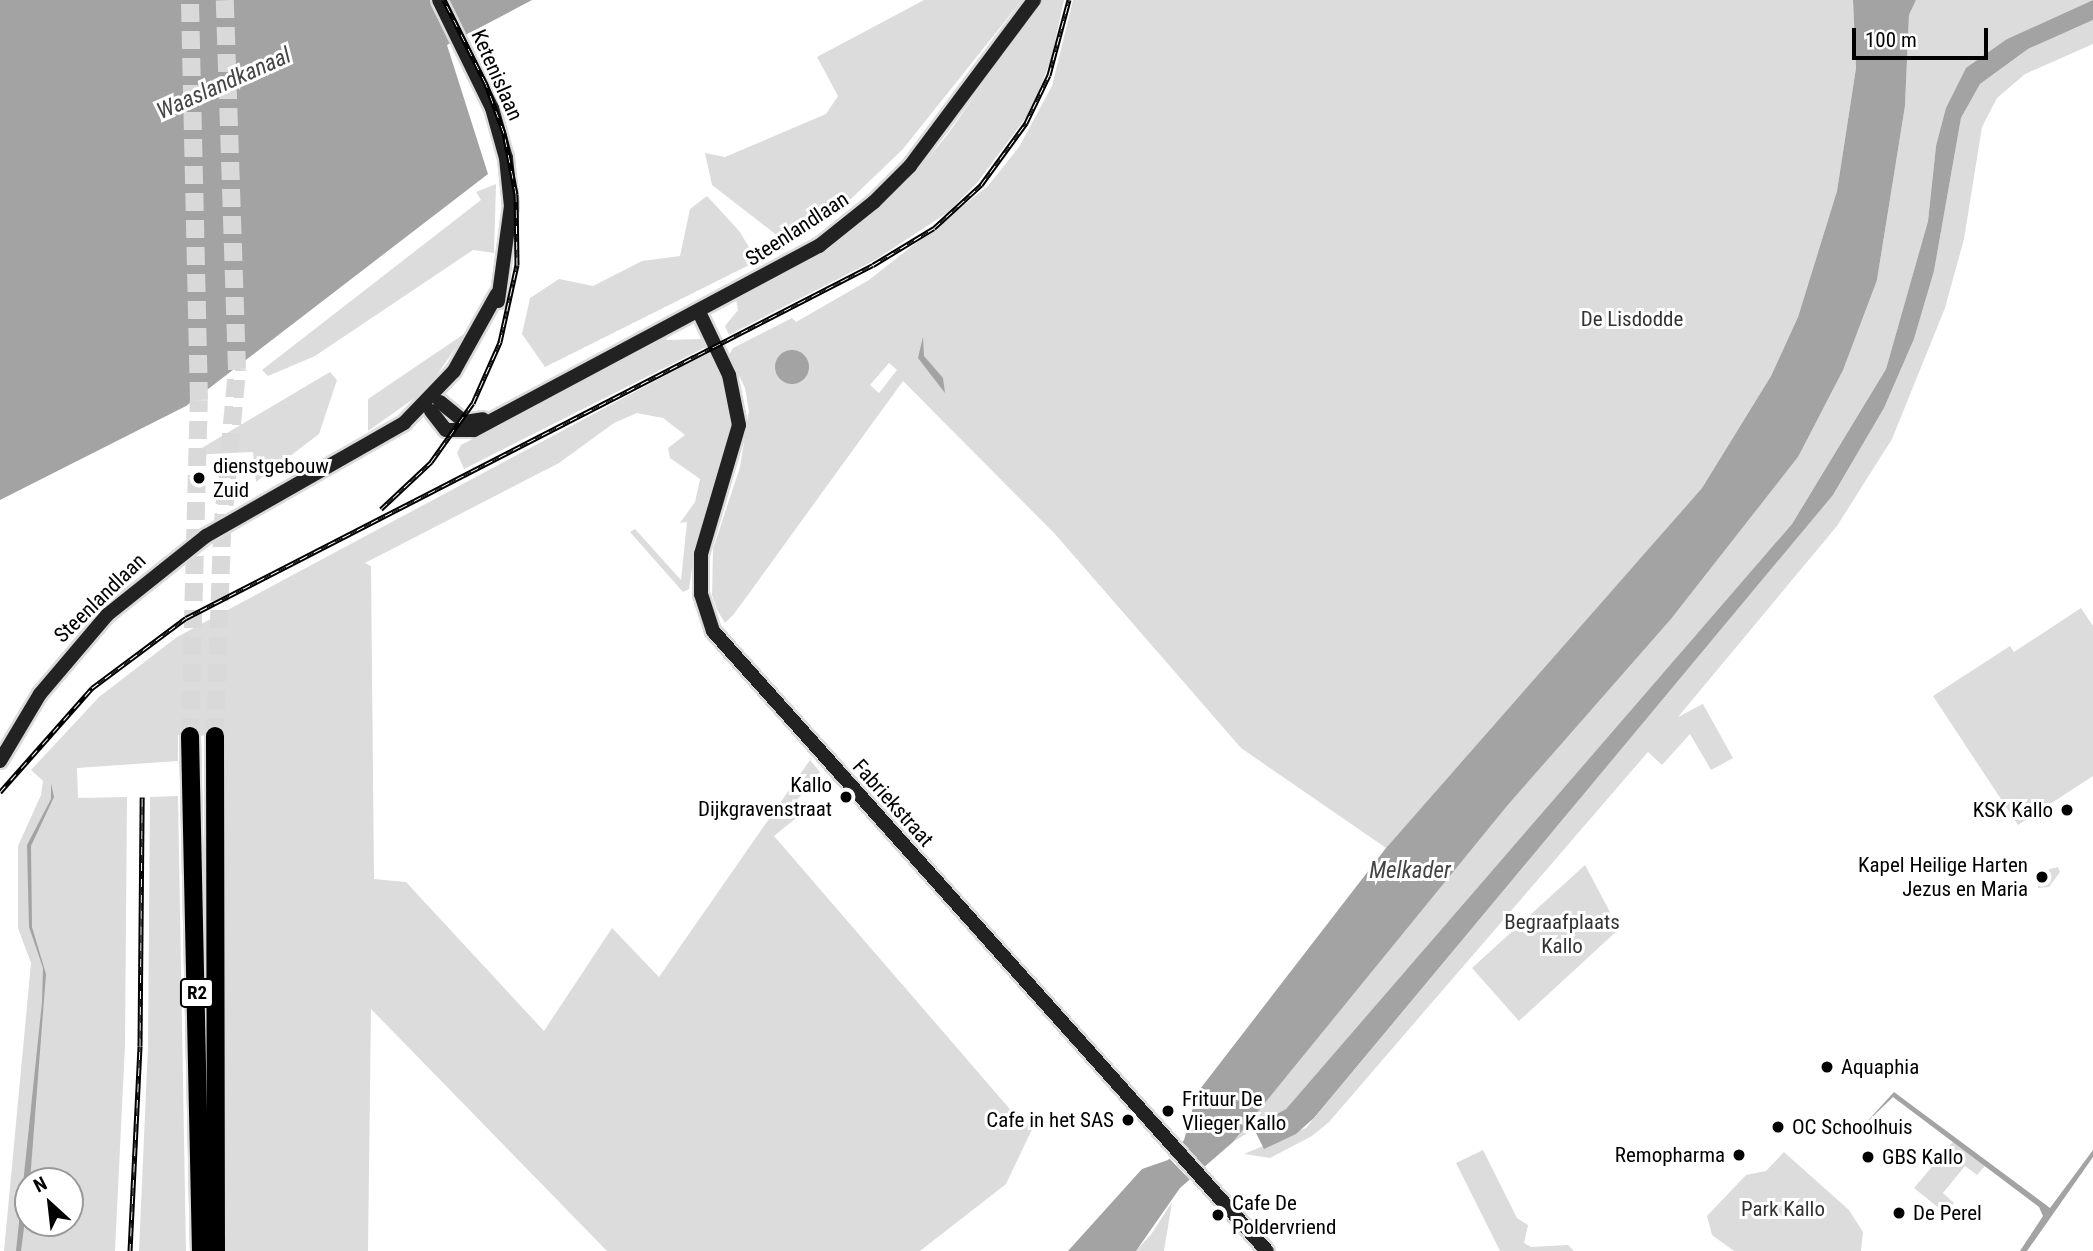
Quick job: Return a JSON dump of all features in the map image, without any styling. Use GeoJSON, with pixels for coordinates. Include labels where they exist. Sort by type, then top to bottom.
{"type":"FeatureCollection","features":[{"type":"Feature","properties":{"kind":"highway","name":"R2"},"geometry":{"type":"LineString","coordinates":[[190,736],[201,1251]]}},
{"type":"Feature","properties":{"kind":"highway","name":"R2"},"geometry":{"type":"LineString","coordinates":[[215,736],[216,1251]]}},
{"type":"Feature","properties":{"kind":"main road","name":"Ketenislaan"},"geometry":{"type":"LineString","coordinates":[[435,403],[480,348],[491,323],[510,233],[511,195],[497,121],[439,0]]}},
{"type":"Feature","properties":{"kind":"main road","name":"Steenlandlaan"},"geometry":{"type":"LineString","coordinates":[[0,761],[40,694],[107,615],[175,556],[384,438],[435,403],[458,419],[472,423],[511,408],[800,257],[874,202],[940,131],[1034,0]]}},
{"type":"Feature","properties":{"kind":"main road","name":"Fabriekstraat"},"geometry":{"type":"LineString","coordinates":[[699,312],[729,375],[739,425],[701,554],[701,594],[713,631],[1267,1251]]}},
{"type":"Feature","properties":{"kind":"green space"},"geometry":{"type":"Polygon","coordinates":[[[924,0],[1022,0],[903,149],[831,218],[787,243],[712,185],[705,153],[725,157],[826,114],[838,96],[817,57],[924,0]]]}},
{"type":"Feature","properties":{"kind":"green space"},"geometry":{"type":"Polygon","coordinates":[[[1041,0],[1064,0],[1051,60],[1031,111],[977,183],[947,213],[875,260],[729,335],[725,326],[738,310],[736,299],[840,239],[919,169],[948,134],[1041,0]]]}},
{"type":"Feature","properties":{"kind":"green space","name":"De Lisdodde"},"geometry":{"type":"Polygon","coordinates":[[[1073,0],[1853,0],[1856,68],[1837,191],[1798,317],[1771,376],[1702,488],[1386,848],[1241,748],[1055,534],[903,381],[734,614],[725,623],[717,610],[712,595],[713,549],[740,467],[749,411],[745,388],[729,355],[733,348],[792,318],[796,322],[869,280],[988,186],[1019,147],[1052,86],[1073,0]],[[889,363],[870,385],[879,393],[897,370],[889,363]]]}},
{"type":"Feature","properties":{"kind":"green space"},"geometry":{"type":"Polygon","coordinates":[[[1916,0],[2093,0],[2007,39],[1936,146],[1928,221],[1886,369],[1792,524],[1286,1109],[1233,1142],[1507,806],[1671,619],[1798,457],[1877,280],[1905,106],[1909,15],[1916,0]]]}},
{"type":"Feature","properties":{"kind":"green space"},"geometry":{"type":"Polygon","coordinates":[[[2093,20],[2093,44],[2025,74],[1997,98],[1982,127],[1964,239],[1945,308],[1892,439],[1837,526],[1678,717],[1703,704],[1733,758],[1711,770],[1690,734],[1662,765],[1648,752],[1329,1122],[1312,1136],[1270,1158],[1244,1154],[1306,1128],[1833,495],[1884,408],[1914,339],[1934,271],[1961,118],[1980,84],[2028,49],[2093,20]]]}},
{"type":"Feature","properties":{"kind":"green space"},"geometry":{"type":"Polygon","coordinates":[[[496,184],[494,253],[473,250],[315,356],[268,376],[262,370],[481,200],[476,192],[496,184]]]}},
{"type":"Feature","properties":{"kind":"green space"},"geometry":{"type":"Polygon","coordinates":[[[707,196],[740,232],[757,261],[545,367],[522,334],[530,298],[559,279],[593,286],[642,261],[680,256],[690,209],[707,196]]]}},
{"type":"Feature","properties":{"kind":"green space"},"geometry":{"type":"Polygon","coordinates":[[[467,332],[426,390],[368,431],[368,399],[467,332]]]}},
{"type":"Feature","properties":{"kind":"green space"},"geometry":{"type":"Polygon","coordinates":[[[665,337],[667,340],[701,339],[708,346],[464,469],[457,453],[461,445],[665,337]]]}},
{"type":"Feature","properties":{"kind":"green space"},"geometry":{"type":"Polygon","coordinates":[[[711,351],[728,387],[732,427],[695,547],[689,589],[683,592],[630,532],[635,529],[681,580],[687,522],[680,523],[695,502],[700,479],[670,458],[668,448],[685,435],[663,418],[637,413],[614,423],[559,463],[365,563],[371,566],[374,879],[406,882],[544,1031],[612,928],[659,977],[810,760],[820,772],[793,805],[795,819],[774,836],[1021,1122],[1034,1125],[1006,1184],[920,1251],[607,1251],[371,1009],[368,1251],[225,1251],[223,736],[178,735],[178,761],[77,768],[78,798],[127,797],[125,1045],[115,1251],[4,1251],[31,963],[18,928],[18,846],[41,795],[43,781],[31,770],[99,697],[177,637],[711,351]]]}},
{"type":"Feature","properties":{"kind":"green space"},"geometry":{"type":"Polygon","coordinates":[[[330,372],[337,380],[319,434],[256,482],[253,452],[190,455],[330,372]]]}},
{"type":"Feature","properties":{"kind":"green space"},"geometry":{"type":"Polygon","coordinates":[[[2081,608],[2093,626],[2093,776],[2018,825],[1933,696],[2010,646],[2014,652],[2081,608]]]}},
{"type":"Feature","properties":{"kind":"green space"},"geometry":{"type":"Polygon","coordinates":[[[178,796],[186,1251],[139,1251],[148,1046],[150,797],[178,796]]]}},
{"type":"Feature","properties":{"kind":"green space","name":"Begraafplaats Kallo"},"geometry":{"type":"Polygon","coordinates":[[[1585,865],[1619,929],[1519,1021],[1472,968],[1585,865]]]}},
{"type":"Feature","properties":{"kind":"green space"},"geometry":{"type":"Polygon","coordinates":[[[2058,867],[2060,872],[2049,887],[2038,888],[2035,873],[2058,867]]]}},
{"type":"Feature","properties":{"kind":"green space"},"geometry":{"type":"Polygon","coordinates":[[[1953,1142],[1985,1166],[1977,1175],[1965,1166],[1943,1193],[1954,1203],[1945,1213],[1914,1188],[1953,1142]]]}},
{"type":"Feature","properties":{"kind":"green space"},"geometry":{"type":"Polygon","coordinates":[[[1483,1150],[1517,1218],[1528,1225],[1524,1243],[1531,1247],[1568,1245],[1574,1251],[1500,1251],[1456,1163],[1483,1150]]]}},
{"type":"Feature","properties":{"kind":"green space","name":"Park Kallo"},"geometry":{"type":"Polygon","coordinates":[[[1784,1152],[1849,1210],[1863,1232],[1861,1251],[1734,1251],[1712,1235],[1707,1216],[1746,1175],[1766,1171],[1784,1152]]]}},
{"type":"Feature","properties":{"kind":"green space"},"geometry":{"type":"Polygon","coordinates":[[[1172,1202],[1164,1251],[1136,1251],[1152,1233],[1172,1202]]]}},
{"type":"Feature","properties":{"kind":"water","name":"Waaslandkanaal"},"geometry":{"type":"Polygon","coordinates":[[[0,0],[532,0],[447,45],[488,174],[186,406],[0,500],[0,0]]]}},
{"type":"Feature","properties":{"kind":"water","name":"Melkader"},"geometry":{"type":"Polygon","coordinates":[[[1853,0],[1916,0],[1909,15],[1905,106],[1877,280],[1843,370],[1798,457],[1671,619],[1507,806],[1233,1142],[1180,1188],[1136,1251],[1068,1251],[1142,1169],[1168,1160],[1184,1140],[1197,1093],[1386,848],[1702,488],[1771,376],[1798,317],[1837,191],[1856,68],[1853,0]]]}},
{"type":"Feature","properties":{"kind":"water"},"geometry":{"type":"Polygon","coordinates":[[[2093,0],[2093,20],[2028,49],[1980,84],[1961,118],[1934,271],[1914,339],[1884,408],[1833,495],[1314,1118],[1296,1134],[1264,1149],[1253,1127],[1286,1109],[1792,524],[1886,369],[1928,221],[1936,146],[1946,108],[1966,68],[2007,39],[2093,0]]]}},
{"type":"Feature","properties":{"kind":"water"},"geometry":{"type":"Polygon","coordinates":[[[923,337],[924,356],[943,378],[945,393],[918,358],[923,337]]]}},
{"type":"Feature","properties":{"kind":"water"},"geometry":{"type":"Polygon","coordinates":[[[792,350],[804,355],[809,367],[804,379],[792,384],[780,379],[775,367],[780,355],[792,350]]]}},
{"type":"Feature","properties":{"kind":"water"},"geometry":{"type":"Polygon","coordinates":[[[51,783],[54,797],[31,846],[32,927],[46,974],[31,1167],[25,1167],[42,1002],[43,968],[29,927],[27,845],[51,799],[51,783]]]}},
{"type":"Feature","properties":{"kind":"water"},"geometry":{"type":"Polygon","coordinates":[[[1894,1092],[2050,1208],[2093,1150],[2093,1157],[2027,1251],[2020,1251],[2043,1216],[2039,1207],[1893,1097],[1863,1126],[1894,1092]]]}},
{"type":"Feature","properties":{"kind":"water"},"geometry":{"type":"Polygon","coordinates":[[[17,1237],[23,1237],[21,1251],[16,1251],[17,1237]]]}},
{"type":"Feature","properties":{"kind":"pier"},"geometry":{"type":"Polygon","coordinates":[[[1179,1140],[1205,1169],[1192,1182],[1167,1156],[1179,1140]]]}},
{"type":"Feature","properties":{"kind":"tunnel"},"geometry":{"type":"LineString","coordinates":[[190,0],[199,400],[190,736]]}},
{"type":"Feature","properties":{"kind":"tunnel"},"geometry":{"type":"LineString","coordinates":[[215,736],[222,532],[237,369],[225,0]]}},
{"type":"Feature","properties":{"kind":"railway"},"geometry":{"type":"LineString","coordinates":[[381,509],[431,462],[473,403],[500,342],[517,265],[516,194],[504,133],[486,84],[444,0]]}},
{"type":"Feature","properties":{"kind":"railway"},"geometry":{"type":"LineString","coordinates":[[0,792],[92,688],[186,618],[873,265],[934,228],[981,185],[1026,123],[1049,75],[1069,0]]}},
{"type":"Feature","properties":{"kind":"railway"},"geometry":{"type":"LineString","coordinates":[[130,1251],[140,1046],[142,797]]}},
{"type":"Feature","properties":{"kind":"place","name":"dienstgebouw Zuid"},"geometry":{"type":"Point","coordinates":[199,478]}},
{"type":"Feature","properties":{"kind":"place","name":"Kallo Dijkgravenstraat"},"geometry":{"type":"Point","coordinates":[846,797]}},
{"type":"Feature","properties":{"kind":"place","name":"KSK Kallo"},"geometry":{"type":"Point","coordinates":[2067,810]}},
{"type":"Feature","properties":{"kind":"place","name":"Kapel Heilige Harten Jezus en Maria"},"geometry":{"type":"Point","coordinates":[2042,877]}},
{"type":"Feature","properties":{"kind":"place","name":"Aquaphia"},"geometry":{"type":"Point","coordinates":[1827,1067]}},
{"type":"Feature","properties":{"kind":"place","name":"Frituur De Vlieger Kallo"},"geometry":{"type":"Point","coordinates":[1168,1111]}},
{"type":"Feature","properties":{"kind":"place","name":"Cafe in het SAS"},"geometry":{"type":"Point","coordinates":[1128,1120]}},
{"type":"Feature","properties":{"kind":"place","name":"OC Schoolhuis"},"geometry":{"type":"Point","coordinates":[1778,1127]}},
{"type":"Feature","properties":{"kind":"place","name":"Remopharma"},"geometry":{"type":"Point","coordinates":[1739,1155]}},
{"type":"Feature","properties":{"kind":"place","name":"GBS Kallo"},"geometry":{"type":"Point","coordinates":[1868,1157]}},
{"type":"Feature","properties":{"kind":"place","name":"De Perel"},"geometry":{"type":"Point","coordinates":[1899,1213]}},
{"type":"Feature","properties":{"kind":"place","name":"Cafe De Poldervriend"},"geometry":{"type":"Point","coordinates":[1218,1215]}}]}
